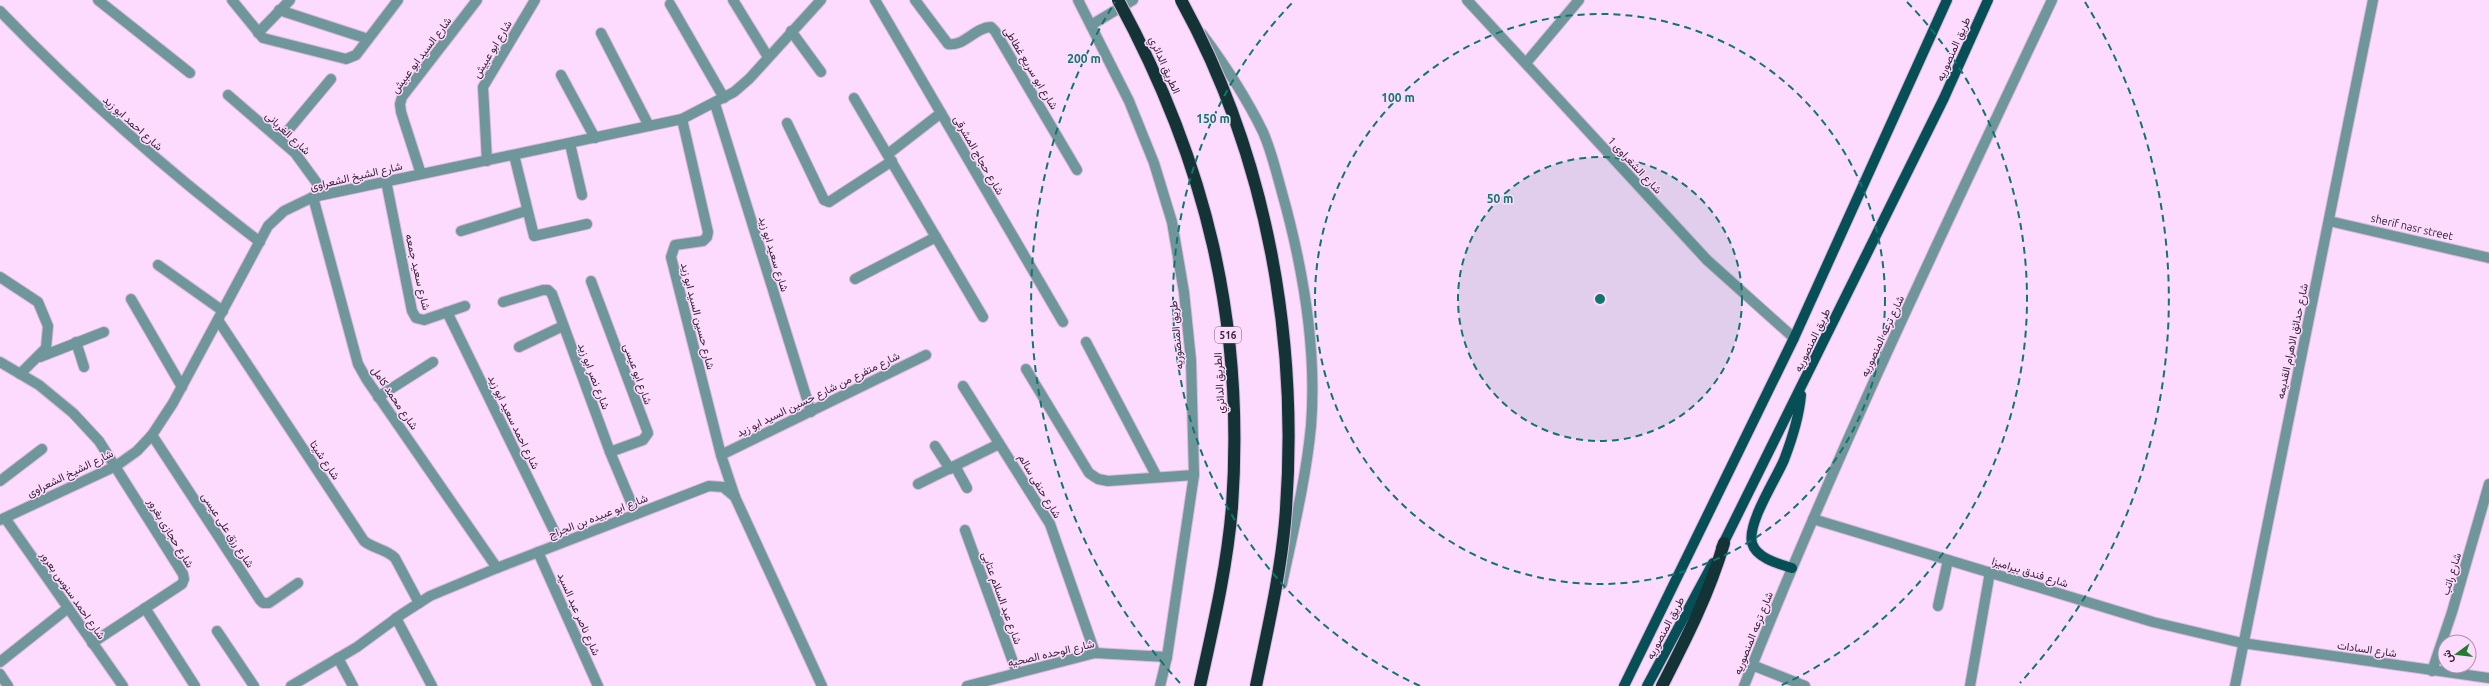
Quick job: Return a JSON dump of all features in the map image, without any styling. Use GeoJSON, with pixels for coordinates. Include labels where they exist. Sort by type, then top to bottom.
{"type":"FeatureCollection","features":[{"type":"Feature","properties":{"kind":"highway","name":"الطريق الدائري"},"geometry":{"type":"LineString","coordinates":[[1118,0],[1147,53],[1181,134],[1204,204],[1222,282],[1232,365],[1235,445],[1232,508],[1223,576],[1200,686]]}},
{"type":"Feature","properties":{"kind":"highway"},"geometry":{"type":"LineString","coordinates":[[1182,0],[1196,27],[1225,94],[1249,163],[1268,233],[1282,312],[1289,399],[1289,450],[1285,516],[1274,595],[1256,686]]}},
{"type":"Feature","properties":{"kind":"highway"},"geometry":{"type":"LineString","coordinates":[[1662,686],[1702,609],[1713,580],[1724,543]]}},
{"type":"Feature","properties":{"kind":"main road","name":"طريق المنصوريه"},"geometry":{"type":"LineString","coordinates":[[1624,686],[1794,338],[1947,0]]}},
{"type":"Feature","properties":{"kind":"main road","name":"طريق المنصوريه"},"geometry":{"type":"LineString","coordinates":[[1647,686],[1724,543],[1802,387],[1944,98],[1988,0]]}},
{"type":"Feature","properties":{"kind":"main road"},"geometry":{"type":"LineString","coordinates":[[1792,568],[1757,552],[1752,542],[1752,536],[1755,522],[1791,440],[1800,407],[1802,387]]}},
{"type":"Feature","properties":{"kind":"street"},"geometry":{"type":"LineString","coordinates":[[98,0],[190,73]]}},
{"type":"Feature","properties":{"kind":"street"},"geometry":{"type":"LineString","coordinates":[[232,0],[258,33],[270,42],[343,59],[356,55],[398,0]]}},
{"type":"Feature","properties":{"kind":"street"},"geometry":{"type":"LineString","coordinates":[[258,33],[290,0]]}},
{"type":"Feature","properties":{"kind":"street","name":"شارع السيد ابو عبيش"},"geometry":{"type":"LineString","coordinates":[[421,174],[401,112],[400,104],[402,97],[477,0]]}},
{"type":"Feature","properties":{"kind":"street","name":"شارع ابو عبيش"},"geometry":{"type":"LineString","coordinates":[[488,161],[482,86],[535,0]]}},
{"type":"Feature","properties":{"kind":"street"},"geometry":{"type":"LineString","coordinates":[[733,0],[768,57]]}},
{"type":"Feature","properties":{"kind":"street","name":"شارع الشيخ الشعراوى"},"geometry":{"type":"LineString","coordinates":[[2,519],[116,466],[137,451],[152,435],[182,387],[268,226],[284,210],[313,197],[325,194],[570,144],[682,119],[715,104],[749,79],[791,30],[821,0]]}},
{"type":"Feature","properties":{"kind":"street","name":"شارع حجاج المشرقى"},"geometry":{"type":"LineString","coordinates":[[874,0],[1063,322]]}},
{"type":"Feature","properties":{"kind":"street","name":"شارع ابو سريع غطاطى"},"geometry":{"type":"LineString","coordinates":[[915,0],[948,44],[957,44],[983,28],[991,27],[995,31],[1077,170]]}},
{"type":"Feature","properties":{"kind":"street","name":"طريق المنصوريه"},"geometry":{"type":"LineString","coordinates":[[1078,0],[1130,101],[1154,163],[1172,222],[1184,292],[1191,360],[1194,475],[1167,657],[1160,686]]}},
{"type":"Feature","properties":{"kind":"street"},"geometry":{"type":"LineString","coordinates":[[1091,25],[1133,0]]}},
{"type":"Feature","properties":{"kind":"street"},"geometry":{"type":"LineString","coordinates":[[1176,0],[1232,77],[1263,133],[1288,214],[1304,296],[1309,346],[1311,426],[1304,478],[1261,686]]}},
{"type":"Feature","properties":{"kind":"street","name":"شارع الشعراوى 1"},"geometry":{"type":"LineString","coordinates":[[1467,0],[1707,260],[1794,338]]}},
{"type":"Feature","properties":{"kind":"street"},"geometry":{"type":"LineString","coordinates":[[1526,63],[1579,0]]}},
{"type":"Feature","properties":{"kind":"street","name":"شارع ترعه المنصوريه"},"geometry":{"type":"LineString","coordinates":[[1744,686],[1813,519],[1909,304],[2052,0]]}},
{"type":"Feature","properties":{"kind":"street","name":"شارع حدائق الاهرام القديمه"},"geometry":{"type":"LineString","coordinates":[[2235,686],[2242,643],[2373,0]]}},
{"type":"Feature","properties":{"kind":"street"},"geometry":{"type":"LineString","coordinates":[[670,4],[724,98]]}},
{"type":"Feature","properties":{"kind":"street"},"geometry":{"type":"LineString","coordinates":[[280,10],[368,40]]}},
{"type":"Feature","properties":{"kind":"street","name":"شارع احمد ابو زيد"},"geometry":{"type":"LineString","coordinates":[[0,11],[58,71],[123,131],[190,188],[260,242]]}},
{"type":"Feature","properties":{"kind":"street"},"geometry":{"type":"LineString","coordinates":[[791,30],[821,72]]}},
{"type":"Feature","properties":{"kind":"street"},"geometry":{"type":"LineString","coordinates":[[601,33],[649,126]]}},
{"type":"Feature","properties":{"kind":"street"},"geometry":{"type":"LineString","coordinates":[[561,75],[595,138]]}},
{"type":"Feature","properties":{"kind":"street"},"geometry":{"type":"LineString","coordinates":[[280,140],[331,79]]}},
{"type":"Feature","properties":{"kind":"street","name":"شارع الغربانى"},"geometry":{"type":"LineString","coordinates":[[228,95],[280,140],[308,168],[325,194]]}},
{"type":"Feature","properties":{"kind":"street"},"geometry":{"type":"LineString","coordinates":[[854,98],[983,317]]}},
{"type":"Feature","properties":{"kind":"street","name":"شارع سعيد ابو زيد"},"geometry":{"type":"LineString","coordinates":[[715,104],[811,412]]}},
{"type":"Feature","properties":{"kind":"street"},"geometry":{"type":"LineString","coordinates":[[787,122],[824,200],[829,202],[890,158],[941,113]]}},
{"type":"Feature","properties":{"kind":"street","name":"شارع حسين السيد ابو زيد"},"geometry":{"type":"LineString","coordinates":[[682,119],[708,232],[707,237],[703,240],[675,245],[671,257],[721,455],[735,497]]}},
{"type":"Feature","properties":{"kind":"street"},"geometry":{"type":"LineString","coordinates":[[570,144],[582,195]]}},
{"type":"Feature","properties":{"kind":"street"},"geometry":{"type":"LineString","coordinates":[[514,155],[526,211],[534,236],[587,224]]}},
{"type":"Feature","properties":{"kind":"street","name":"شارع سعيد جمعه"},"geometry":{"type":"LineString","coordinates":[[386,182],[412,311],[416,318],[424,320],[465,306]]}},
{"type":"Feature","properties":{"kind":"street","name":"شارع محمد كامل"},"geometry":{"type":"LineString","coordinates":[[313,197],[358,364],[378,396],[497,568]]}},
{"type":"Feature","properties":{"kind":"street"},"geometry":{"type":"LineString","coordinates":[[460,231],[526,211]]}},
{"type":"Feature","properties":{"kind":"street","name":"sherif nasr street"},"geometry":{"type":"LineString","coordinates":[[2329,221],[2489,258]]}},
{"type":"Feature","properties":{"kind":"street"},"geometry":{"type":"LineString","coordinates":[[855,279],[936,237]]}},
{"type":"Feature","properties":{"kind":"street"},"geometry":{"type":"LineString","coordinates":[[158,265],[223,311]]}},
{"type":"Feature","properties":{"kind":"street"},"geometry":{"type":"LineString","coordinates":[[0,277],[38,302],[44,312],[48,326],[46,348],[38,358],[20,374]]}},
{"type":"Feature","properties":{"kind":"street","name":"شارع ابو عيسى"},"geometry":{"type":"LineString","coordinates":[[591,281],[648,433],[643,440],[610,452]]}},
{"type":"Feature","properties":{"kind":"street","name":"شارع نصر ابو زيد"},"geometry":{"type":"LineString","coordinates":[[503,302],[548,290],[552,294],[610,452],[636,514]]}},
{"type":"Feature","properties":{"kind":"street"},"geometry":{"type":"LineString","coordinates":[[131,299],[182,387]]}},
{"type":"Feature","properties":{"kind":"street","name":"شارع احمد سعيد ابو زيد"},"geometry":{"type":"LineString","coordinates":[[447,312],[560,543]]}},
{"type":"Feature","properties":{"kind":"street","name":"شارع شيتا"},"geometry":{"type":"LineString","coordinates":[[218,320],[364,541],[369,545],[389,552],[395,558],[419,603]]}},
{"type":"Feature","properties":{"kind":"street"},"geometry":{"type":"LineString","coordinates":[[518,346],[563,326]]}},
{"type":"Feature","properties":{"kind":"street"},"geometry":{"type":"LineString","coordinates":[[38,358],[104,332]]}},
{"type":"Feature","properties":{"kind":"street"},"geometry":{"type":"LineString","coordinates":[[76,342],[84,367]]}},
{"type":"Feature","properties":{"kind":"street"},"geometry":{"type":"LineString","coordinates":[[1086,342],[1157,477]]}},
{"type":"Feature","properties":{"kind":"street","name":"شارع متفرع من شارع حسين السيد ابو زيد"},"geometry":{"type":"LineString","coordinates":[[721,455],[926,355]]}},
{"type":"Feature","properties":{"kind":"street"},"geometry":{"type":"LineString","coordinates":[[0,362],[39,385],[73,413],[99,441],[116,466]]}},
{"type":"Feature","properties":{"kind":"street"},"geometry":{"type":"LineString","coordinates":[[378,396],[433,362]]}},
{"type":"Feature","properties":{"kind":"street"},"geometry":{"type":"LineString","coordinates":[[1026,369],[1089,473],[1098,479],[1108,481],[1194,475]]}},
{"type":"Feature","properties":{"kind":"street","name":"شارع حنفى سالم"},"geometry":{"type":"LineString","coordinates":[[962,386],[1050,524],[1094,653]]}},
{"type":"Feature","properties":{"kind":"street","name":"شارع رزق على عيسى"},"geometry":{"type":"LineString","coordinates":[[152,435],[260,600],[263,603],[269,603],[298,583]]}},
{"type":"Feature","properties":{"kind":"street"},"geometry":{"type":"LineString","coordinates":[[918,484],[999,444]]}},
{"type":"Feature","properties":{"kind":"street"},"geometry":{"type":"LineString","coordinates":[[935,446],[967,488]]}},
{"type":"Feature","properties":{"kind":"street"},"geometry":{"type":"LineString","coordinates":[[0,481],[42,449]]}},
{"type":"Feature","properties":{"kind":"street","name":"شارع حجازى بغرور"},"geometry":{"type":"LineString","coordinates":[[92,643],[182,584],[184,579],[183,574],[116,466]]}},
{"type":"Feature","properties":{"kind":"street","name":"شارع راتب"},"geometry":{"type":"LineString","coordinates":[[2432,671],[2452,612],[2489,484]]}},
{"type":"Feature","properties":{"kind":"street","name":"شارع ابو عبيده بن الجراح"},"geometry":{"type":"LineString","coordinates":[[291,686],[338,658],[419,603],[497,568],[709,486],[723,487],[735,497]]}},
{"type":"Feature","properties":{"kind":"street"},"geometry":{"type":"LineString","coordinates":[[735,497],[822,686]]}},
{"type":"Feature","properties":{"kind":"street","name":"شارع احمد سنوس بعرور"},"geometry":{"type":"LineString","coordinates":[[2,519],[68,608],[123,686]]}},
{"type":"Feature","properties":{"kind":"street","name":"شارع فندق بيراميزا"},"geometry":{"type":"LineString","coordinates":[[1813,519],[2153,622],[2242,643]]}},
{"type":"Feature","properties":{"kind":"street","name":"شارع عبد السلام عتابى"},"geometry":{"type":"LineString","coordinates":[[965,530],[1017,673]]}},
{"type":"Feature","properties":{"kind":"street","name":"شارع ناصر عبد السيد"},"geometry":{"type":"LineString","coordinates":[[538,552],[598,686]]}},
{"type":"Feature","properties":{"kind":"street"},"geometry":{"type":"LineString","coordinates":[[1938,606],[1948,560]]}},
{"type":"Feature","properties":{"kind":"street"},"geometry":{"type":"LineString","coordinates":[[1970,686],[1990,572]]}},
{"type":"Feature","properties":{"kind":"street"},"geometry":{"type":"LineString","coordinates":[[0,662],[68,608]]}},
{"type":"Feature","properties":{"kind":"street"},"geometry":{"type":"LineString","coordinates":[[145,608],[195,686]]}},
{"type":"Feature","properties":{"kind":"street"},"geometry":{"type":"LineString","coordinates":[[396,618],[432,686]]}},
{"type":"Feature","properties":{"kind":"street"},"geometry":{"type":"LineString","coordinates":[[217,631],[254,686]]}},
{"type":"Feature","properties":{"kind":"street","name":"شارع السادات"},"geometry":{"type":"LineString","coordinates":[[2242,643],[2489,678]]}},
{"type":"Feature","properties":{"kind":"street","name":"شارع الوحده الصحيه"},"geometry":{"type":"LineString","coordinates":[[967,686],[1094,653],[1167,657]]}},
{"type":"Feature","properties":{"kind":"street"},"geometry":{"type":"LineString","coordinates":[[338,658],[353,686]]}},
{"type":"Feature","properties":{"kind":"street"},"geometry":{"type":"LineString","coordinates":[[1752,665],[1804,686]]}},
{"type":"Feature","properties":{"kind":"street"},"geometry":{"type":"LineString","coordinates":[[0,674],[8,686]]}}]}
